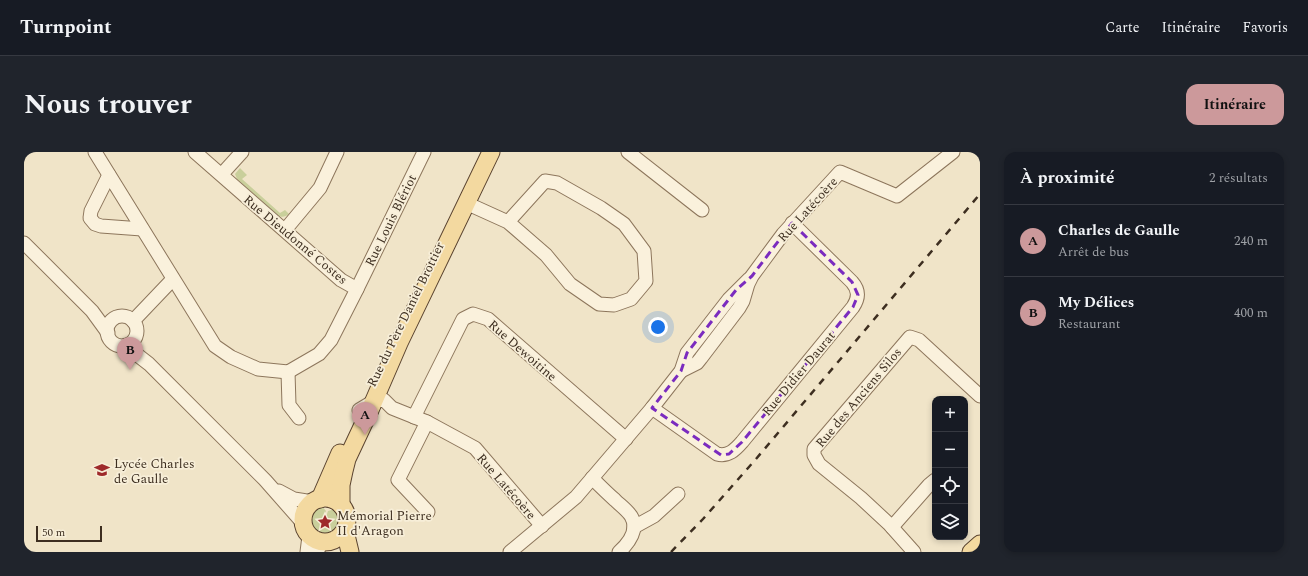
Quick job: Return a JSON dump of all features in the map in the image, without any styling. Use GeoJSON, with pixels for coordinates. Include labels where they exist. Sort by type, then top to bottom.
{"type":"FeatureCollection","features":[{"type":"Feature","properties":{"kind":"main road","name":"Rue du Père Daniel Brottier"},"geometry":{"type":"LineString","coordinates":[[341,505],[341,485],[347,459],[376,403],[483,152]]}},
{"type":"Feature","properties":{"kind":"main road","name":"Rue du Père Daniel Brottier"},"geometry":{"type":"LineString","coordinates":[[317,500],[376,403],[399,343],[491,152]]}},
{"type":"Feature","properties":{"kind":"main road"},"geometry":{"type":"LineString","coordinates":[[331,499],[341,505],[345,510],[347,517],[345,531],[335,540],[318,543],[306,510],[317,500],[331,499]]}},
{"type":"Feature","properties":{"kind":"main road"},"geometry":{"type":"LineString","coordinates":[[345,531],[350,552]]}},
{"type":"Feature","properties":{"kind":"main road"},"geometry":{"type":"LineString","coordinates":[[971,552],[980,544]]}},
{"type":"Feature","properties":{"kind":"street"},"geometry":{"type":"LineString","coordinates":[[95,152],[215,346],[231,358],[258,369],[288,372],[289,404],[299,418]]}},
{"type":"Feature","properties":{"kind":"street","name":"Rue Dieudonné Costes"},"geometry":{"type":"LineString","coordinates":[[195,152],[222,174],[341,280],[357,288],[332,340],[318,354],[288,372]]}},
{"type":"Feature","properties":{"kind":"street"},"geometry":{"type":"LineString","coordinates":[[222,174],[242,152]]}},
{"type":"Feature","properties":{"kind":"street"},"geometry":{"type":"LineString","coordinates":[[285,230],[320,188],[337,152]]}},
{"type":"Feature","properties":{"kind":"street","name":"Rue Louis Blériot"},"geometry":{"type":"LineString","coordinates":[[357,288],[424,152]]}},
{"type":"Feature","properties":{"kind":"street"},"geometry":{"type":"LineString","coordinates":[[628,152],[702,210]]}},
{"type":"Feature","properties":{"kind":"street","name":"Rue Latécoère"},"geometry":{"type":"LineString","coordinates":[[376,403],[427,422],[474,448],[542,526],[576,497],[626,439],[681,372],[687,353],[728,298],[752,276],[792,224],[840,172],[897,196],[953,152]]}},
{"type":"Feature","properties":{"kind":"street"},"geometry":{"type":"LineString","coordinates":[[109,175],[92,208],[90,218],[96,224],[101,226],[142,230]]}},
{"type":"Feature","properties":{"kind":"street"},"geometry":{"type":"LineString","coordinates":[[466,203],[508,222],[546,255],[570,284],[599,304],[614,305],[630,299],[646,281],[644,251],[624,224],[601,208],[557,183],[545,181],[508,222]]}},
{"type":"Feature","properties":{"kind":"street","name":"Rue Didier Daurat"},"geometry":{"type":"LineString","coordinates":[[652,408],[713,452],[721,455],[729,454],[742,442],[853,307],[858,295],[856,286],[792,224]]}},
{"type":"Feature","properties":{"kind":"street"},"geometry":{"type":"LineString","coordinates":[[24,243],[92,311],[108,332],[112,341],[121,346],[126,345],[134,340],[136,336]]}},
{"type":"Feature","properties":{"kind":"street"},"geometry":{"type":"LineString","coordinates":[[133,321],[173,279]]}},
{"type":"Feature","properties":{"kind":"street"},"geometry":{"type":"LineString","coordinates":[[92,311],[106,317],[115,318],[123,316],[133,321],[136,325],[136,336],[149,364]]}},
{"type":"Feature","properties":{"kind":"street","name":"Rue Dewoitine"},"geometry":{"type":"LineString","coordinates":[[414,417],[463,319],[473,314],[488,319],[626,439]]}},
{"type":"Feature","properties":{"kind":"street"},"geometry":{"type":"LineString","coordinates":[[108,332],[109,325],[115,318]]}},
{"type":"Feature","properties":{"kind":"street","name":"Rue des Anciens Silos"},"geometry":{"type":"LineString","coordinates":[[914,552],[892,527],[861,498],[819,464],[814,455],[814,449],[910,337],[919,340],[980,396]]}},
{"type":"Feature","properties":{"kind":"street"},"geometry":{"type":"LineString","coordinates":[[126,345],[149,364],[265,480],[318,543]]}},
{"type":"Feature","properties":{"kind":"street"},"geometry":{"type":"LineString","coordinates":[[427,422],[398,480],[428,512]]}},
{"type":"Feature","properties":{"kind":"street"},"geometry":{"type":"LineString","coordinates":[[592,478],[628,512],[633,521],[634,527],[628,542],[619,552]]}},
{"type":"Feature","properties":{"kind":"street"},"geometry":{"type":"LineString","coordinates":[[265,480],[286,496],[300,501],[317,500]]}},
{"type":"Feature","properties":{"kind":"street"},"geometry":{"type":"LineString","coordinates":[[892,527],[932,482]]}},
{"type":"Feature","properties":{"kind":"street"},"geometry":{"type":"LineString","coordinates":[[634,527],[654,516],[678,494]]}},
{"type":"Feature","properties":{"kind":"street"},"geometry":{"type":"LineString","coordinates":[[510,552],[524,539],[542,526]]}},
{"type":"Feature","properties":{"kind":"highlighted area"},"geometry":{"type":"Polygon","coordinates":[[[792,223],[852,282],[858,295],[853,307],[742,442],[729,454],[721,455],[652,408],[681,371],[687,353],[736,290],[752,276],[792,223]]]}},
{"type":"Feature","properties":{"kind":"green space"},"geometry":{"type":"Polygon","coordinates":[[[240,168],[247,175],[242,179],[280,213],[285,210],[289,214],[283,217],[277,215],[237,179],[235,174],[240,168]]]}},
{"type":"Feature","properties":{"kind":"green space"},"geometry":{"type":"Polygon","coordinates":[[[321,505],[326,511],[324,517],[319,520],[321,524],[327,524],[328,520],[326,517],[328,511],[335,509],[339,517],[338,526],[332,533],[326,535],[319,534],[313,530],[309,524],[308,517],[312,510],[321,505]]]}},
{"type":"Feature","properties":{"kind":"railway"},"geometry":{"type":"LineString","coordinates":[[671,552],[703,519],[756,459],[980,194]]}},
{"type":"Feature","properties":{"kind":"place","name":"My Délices"},"geometry":{"type":"Point","coordinates":[130,370]}},
{"type":"Feature","properties":{"kind":"place","name":"Charles de Gaulle"},"geometry":{"type":"Point","coordinates":[365,435]}},
{"type":"Feature","properties":{"kind":"place","name":"Lycée Charles de Gaulle"},"geometry":{"type":"Point","coordinates":[102,470]}},
{"type":"Feature","properties":{"kind":"place","name":"Mémorial Pierre II d'Aragon"},"geometry":{"type":"Point","coordinates":[325,522]}}]}
